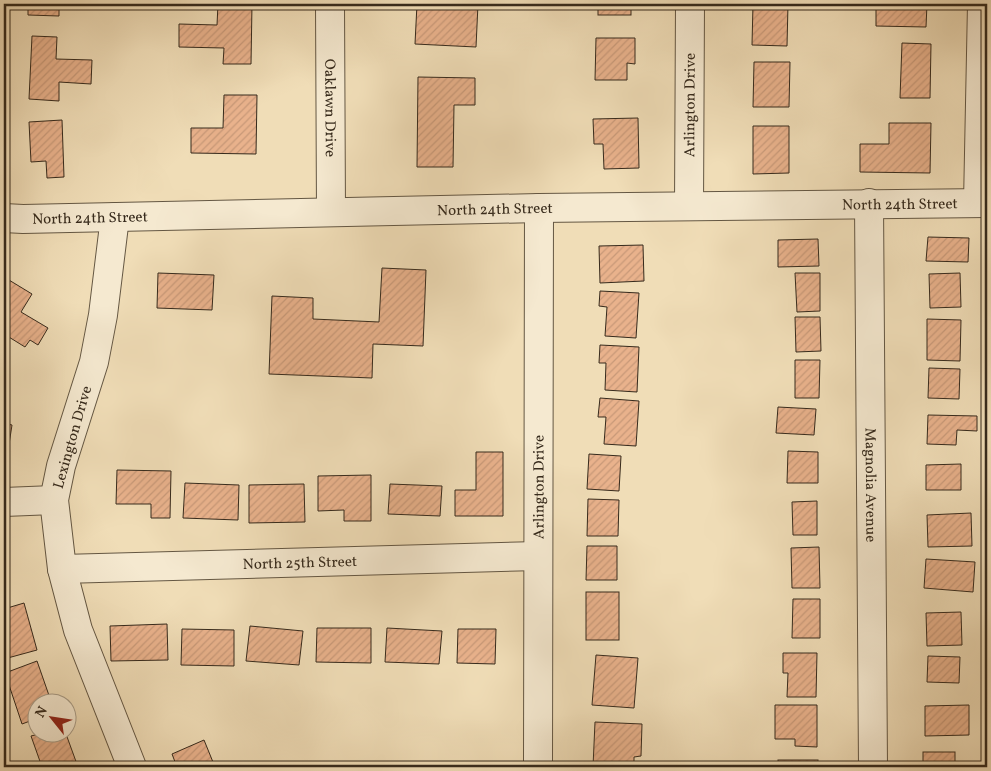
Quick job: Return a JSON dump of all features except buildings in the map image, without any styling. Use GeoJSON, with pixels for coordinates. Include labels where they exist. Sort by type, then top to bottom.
{"type":"FeatureCollection","features":[{"type":"Feature","properties":{"kind":"street","name":"Oaklawn Drive"},"geometry":{"type":"LineString","coordinates":[[330,4],[331,212]]}},
{"type":"Feature","properties":{"kind":"street","name":"Arlington Drive"},"geometry":{"type":"LineString","coordinates":[[689,206],[690,4]]}},
{"type":"Feature","properties":{"kind":"street"},"geometry":{"type":"LineString","coordinates":[[982,4],[982,203]]}},
{"type":"Feature","properties":{"kind":"street","name":"Magnolia Avenue"},"geometry":{"type":"LineString","coordinates":[[869,203],[873,767]]}},
{"type":"Feature","properties":{"kind":"street","name":"North 24th Street"},"geometry":{"type":"LineString","coordinates":[[4,218],[539,208],[982,203]]}},
{"type":"Feature","properties":{"kind":"street","name":"Arlington Drive"},"geometry":{"type":"LineString","coordinates":[[538,767],[539,208]]}},
{"type":"Feature","properties":{"kind":"street","name":"Lexington Drive"},"geometry":{"type":"LineString","coordinates":[[115,217],[103,316],[94,362],[60,466],[54,500],[62,569],[78,630],[132,767]]}},
{"type":"Feature","properties":{"kind":"street"},"geometry":{"type":"LineString","coordinates":[[4,502],[54,500]]}},
{"type":"Feature","properties":{"kind":"street","name":"North 25th Street"},"geometry":{"type":"LineString","coordinates":[[62,569],[538,556]]}}]}
